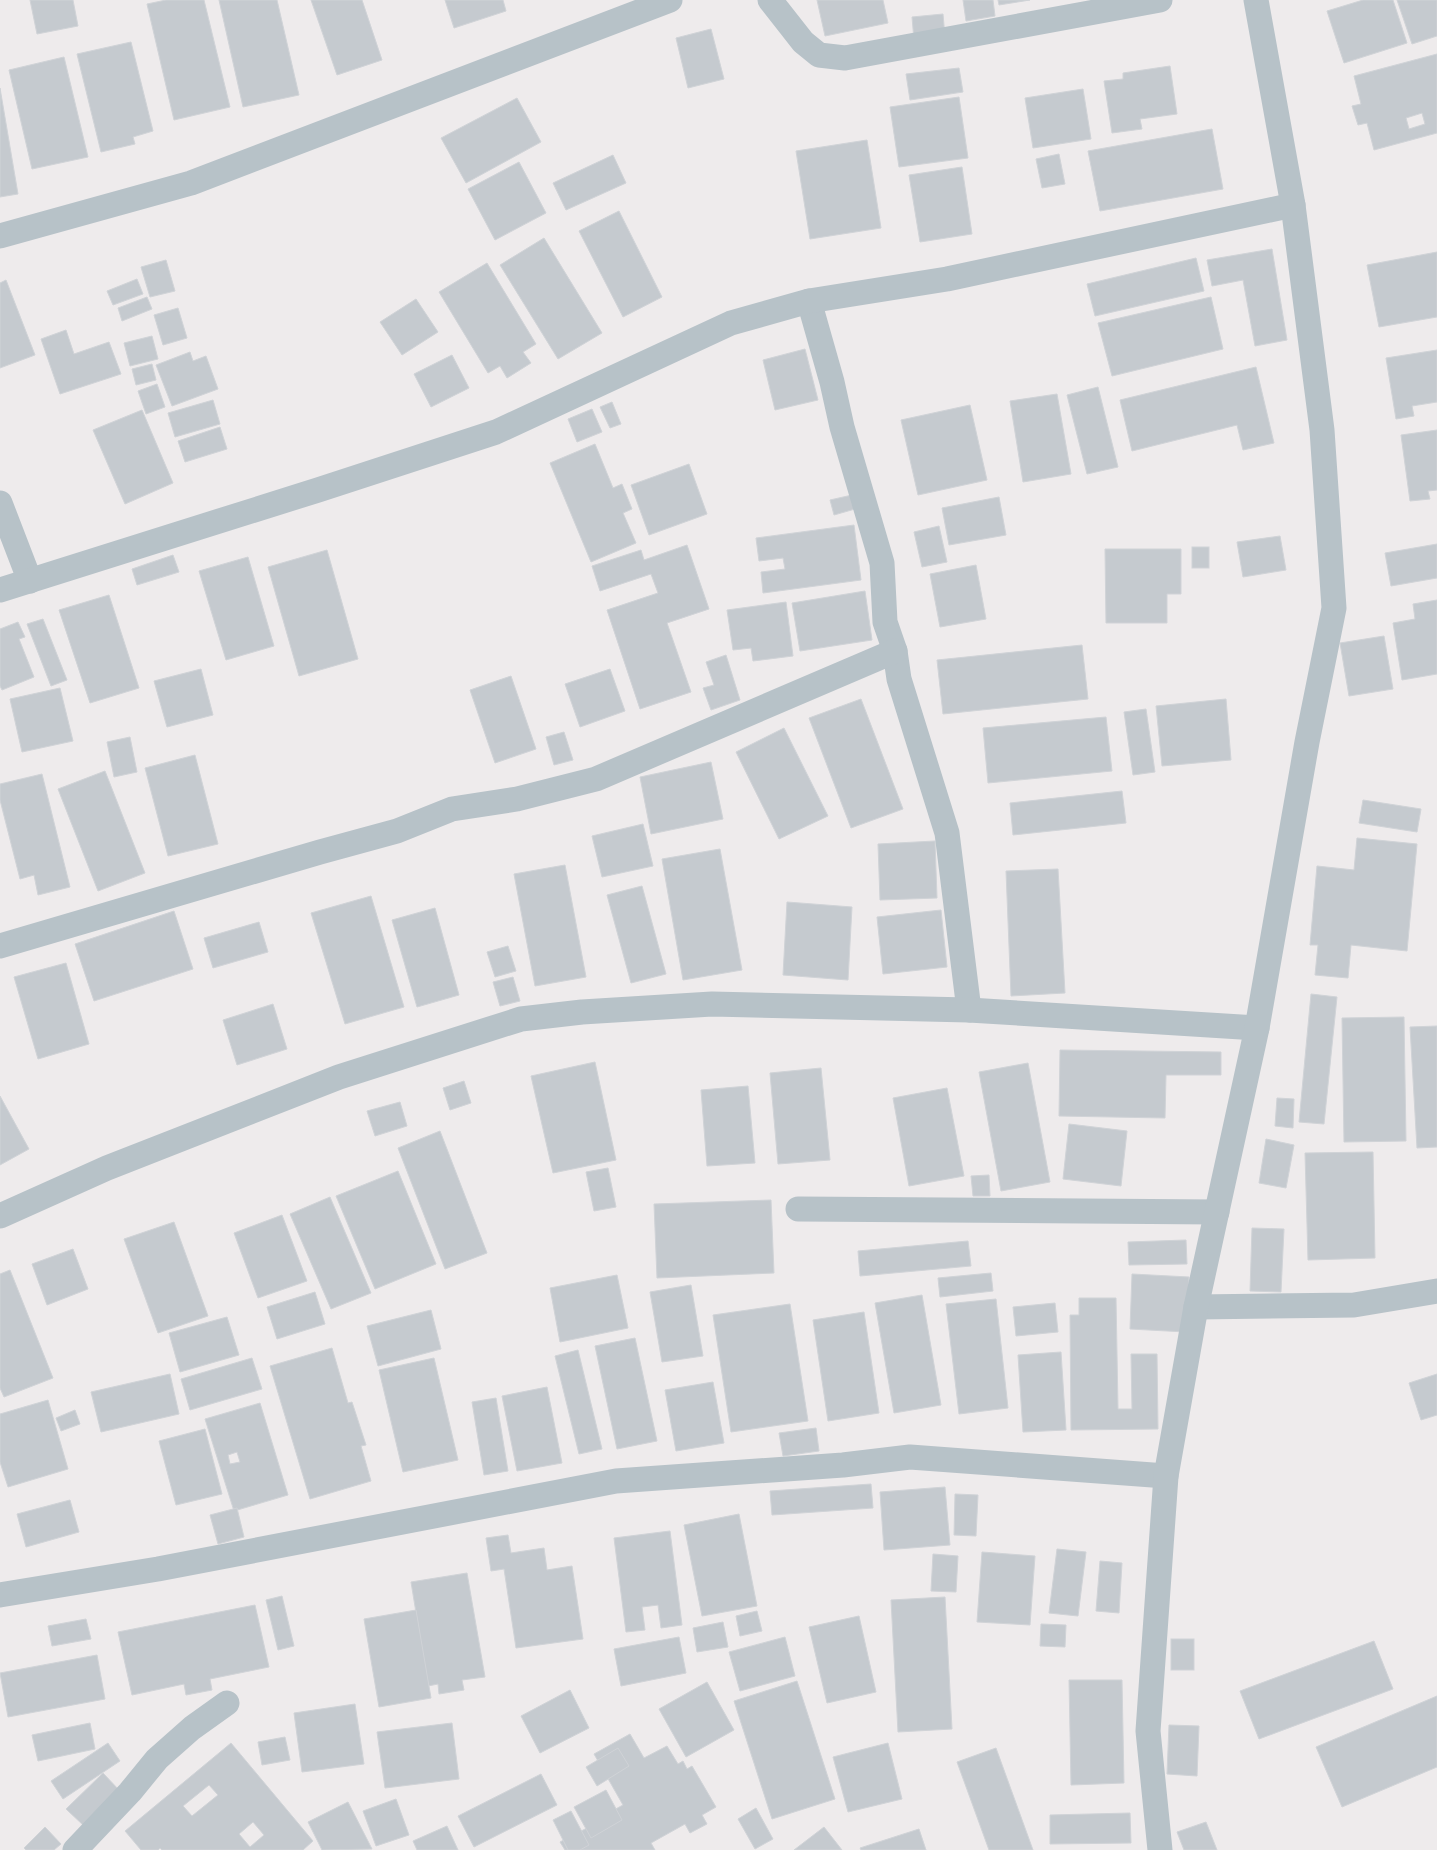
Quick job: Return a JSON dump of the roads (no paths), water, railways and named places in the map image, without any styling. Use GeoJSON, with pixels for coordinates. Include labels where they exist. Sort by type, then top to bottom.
{"type":"FeatureCollection","features":[{"type":"Feature","properties":{"kind":"street"},"geometry":{"type":"LineString","coordinates":[[0,236],[191,183],[670,0]]}},
{"type":"Feature","properties":{"kind":"street"},"geometry":{"type":"LineString","coordinates":[[770,0],[803,42],[819,55],[845,58],[1160,0]]}},
{"type":"Feature","properties":{"kind":"street"},"geometry":{"type":"LineString","coordinates":[[1160,1850],[1148,1730],[1166,1476],[1196,1307],[1257,1028],[1307,742],[1334,608],[1322,430],[1293,205],[1256,0]]}},
{"type":"Feature","properties":{"kind":"street"},"geometry":{"type":"LineString","coordinates":[[0,590],[496,432],[732,323],[809,301],[947,279],[1293,205]]}},
{"type":"Feature","properties":{"kind":"street"},"geometry":{"type":"LineString","coordinates":[[809,301],[832,382],[842,427],[882,563],[886,622],[895,651],[899,679],[947,833],[969,1010]]}},
{"type":"Feature","properties":{"kind":"street"},"geometry":{"type":"LineString","coordinates":[[0,503],[30,581]]}},
{"type":"Feature","properties":{"kind":"street"},"geometry":{"type":"LineString","coordinates":[[0,946],[397,831],[452,809],[517,799],[596,779],[895,651]]}},
{"type":"Feature","properties":{"kind":"street"},"geometry":{"type":"LineString","coordinates":[[0,1216],[107,1168],[339,1077],[521,1019],[582,1012],[712,1004],[969,1010],[1257,1028]]}},
{"type":"Feature","properties":{"kind":"street"},"geometry":{"type":"LineString","coordinates":[[798,1209],[1217,1212]]}},
{"type":"Feature","properties":{"kind":"street"},"geometry":{"type":"LineString","coordinates":[[1196,1307],[1354,1305],[1437,1291]]}},
{"type":"Feature","properties":{"kind":"street"},"geometry":{"type":"LineString","coordinates":[[0,1595],[158,1569],[616,1481],[842,1465],[910,1457],[1166,1476]]}},
{"type":"Feature","properties":{"kind":"street"},"geometry":{"type":"LineString","coordinates":[[75,1850],[130,1792],[158,1759],[192,1728],[226,1703]]}}]}
